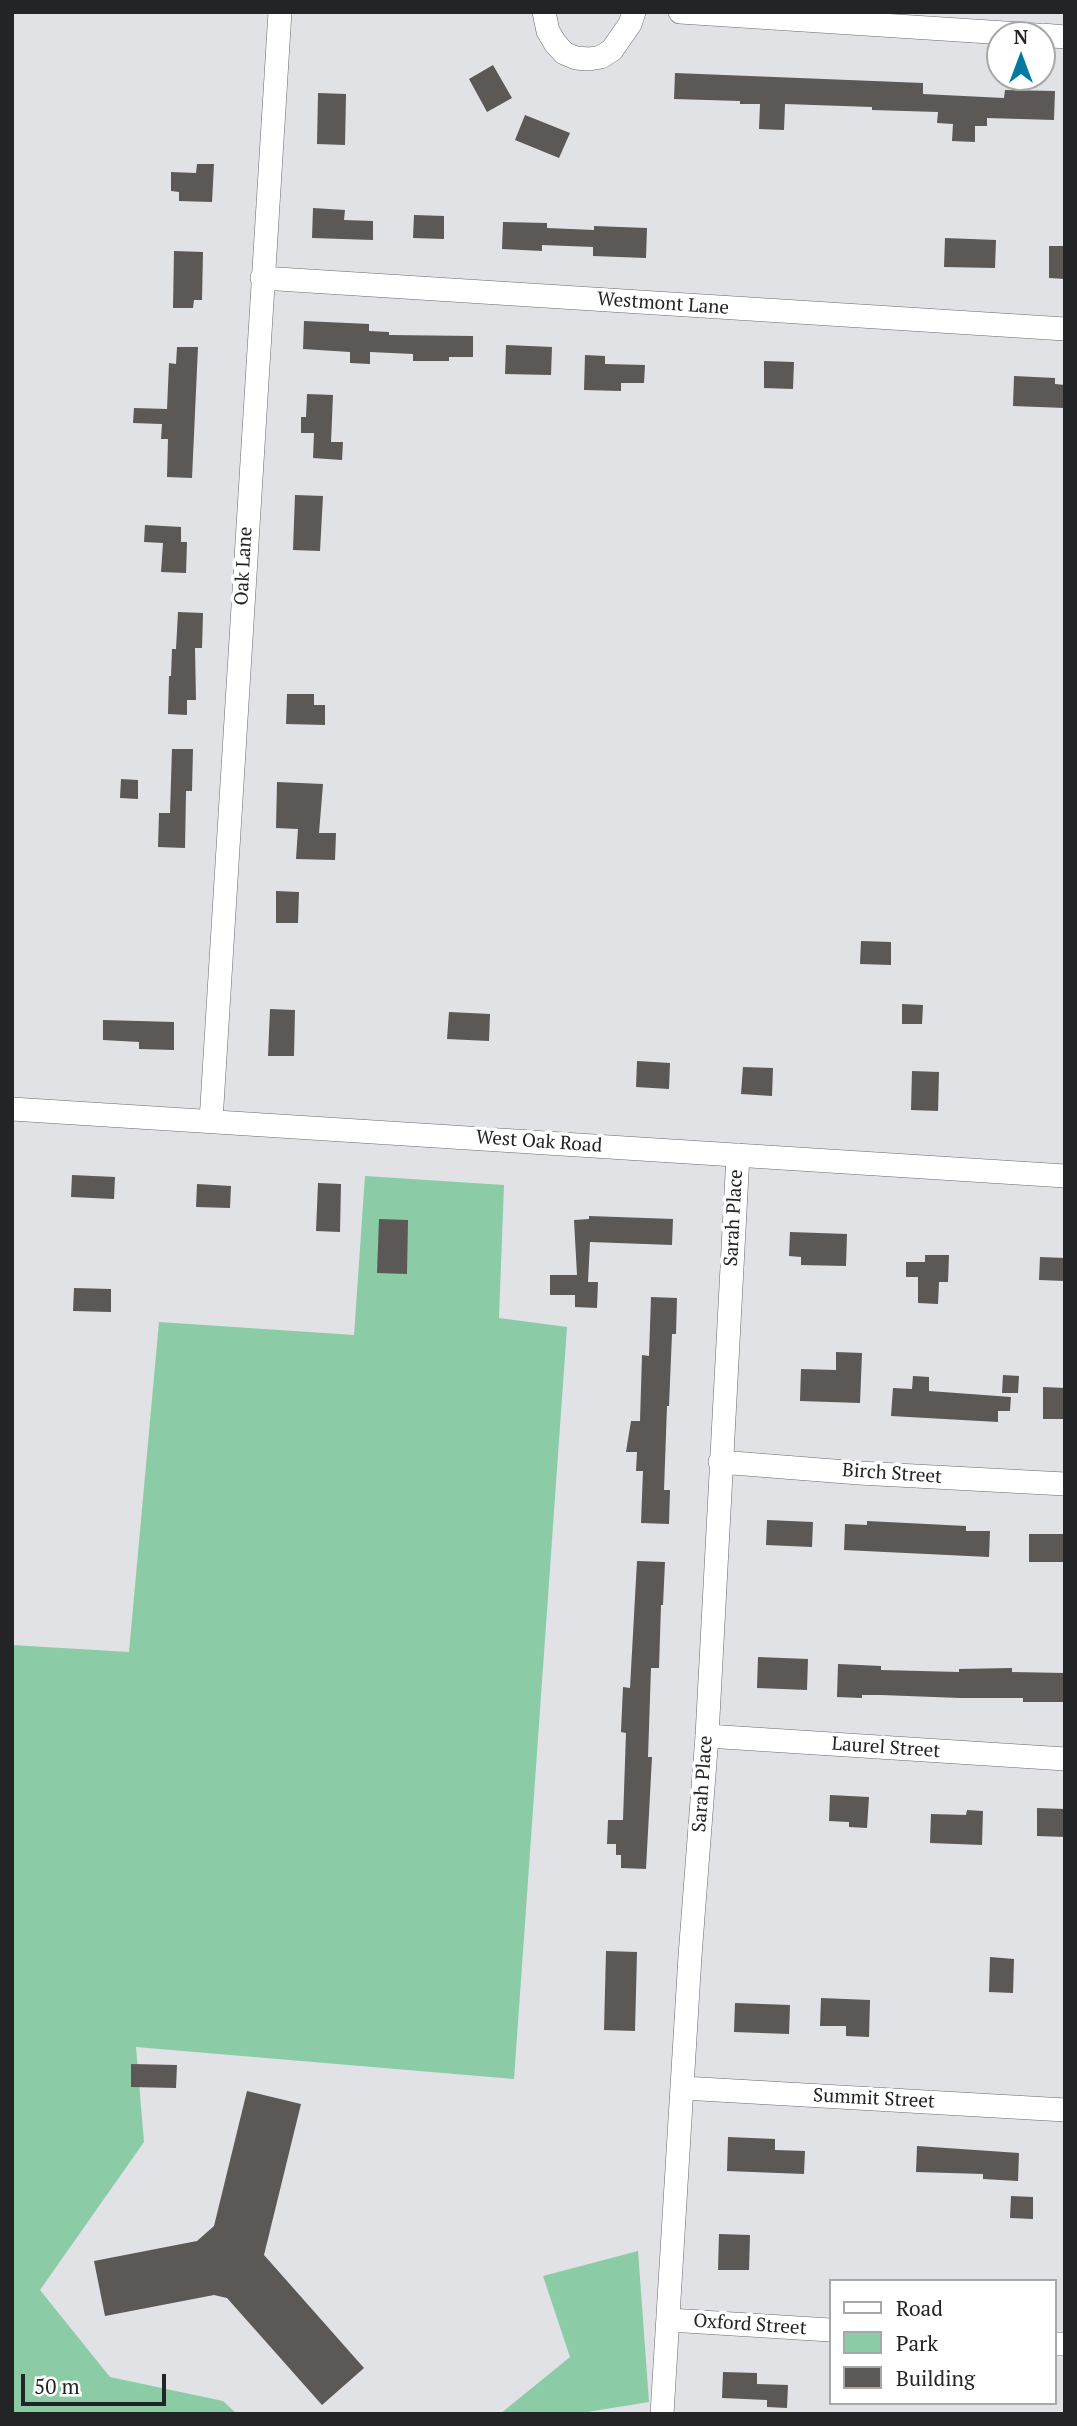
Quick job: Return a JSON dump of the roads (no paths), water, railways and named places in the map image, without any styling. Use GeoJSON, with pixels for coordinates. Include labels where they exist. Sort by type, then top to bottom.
{"type":"FeatureCollection","features":[{"type":"Feature","properties":{"kind":"street","name":"Oak Lane"},"geometry":{"type":"LineString","coordinates":[[211,1121],[280,12]]}},
{"type":"Feature","properties":{"kind":"street"},"geometry":{"type":"LineString","coordinates":[[544,12],[548,31],[564,53],[589,59],[601,57],[612,50],[626,31],[634,12]]}},
{"type":"Feature","properties":{"kind":"street"},"geometry":{"type":"LineString","coordinates":[[680,12],[838,17],[986,30]]}},
{"type":"Feature","properties":{"kind":"street","name":"Westmont Lane"},"geometry":{"type":"LineString","coordinates":[[262,278],[1065,329]]}},
{"type":"Feature","properties":{"kind":"street","name":"West Oak Road"},"geometry":{"type":"LineString","coordinates":[[12,1109],[1065,1176]]}},
{"type":"Feature","properties":{"kind":"street","name":"Sarah Place"},"geometry":{"type":"LineString","coordinates":[[662,2414],[707,1736],[738,1155]]}},
{"type":"Feature","properties":{"kind":"street","name":"Birch Street"},"geometry":{"type":"LineString","coordinates":[[720,1462],[1065,1484]]}},
{"type":"Feature","properties":{"kind":"street","name":"Laurel Street"},"geometry":{"type":"LineString","coordinates":[[707,1736],[1065,1759]]}},
{"type":"Feature","properties":{"kind":"street","name":"Summit Street"},"geometry":{"type":"LineString","coordinates":[[683,2088],[1065,2110]]}},
{"type":"Feature","properties":{"kind":"street","name":"Oxford Street"},"geometry":{"type":"LineString","coordinates":[[669,2320],[828,2330]]}}]}
